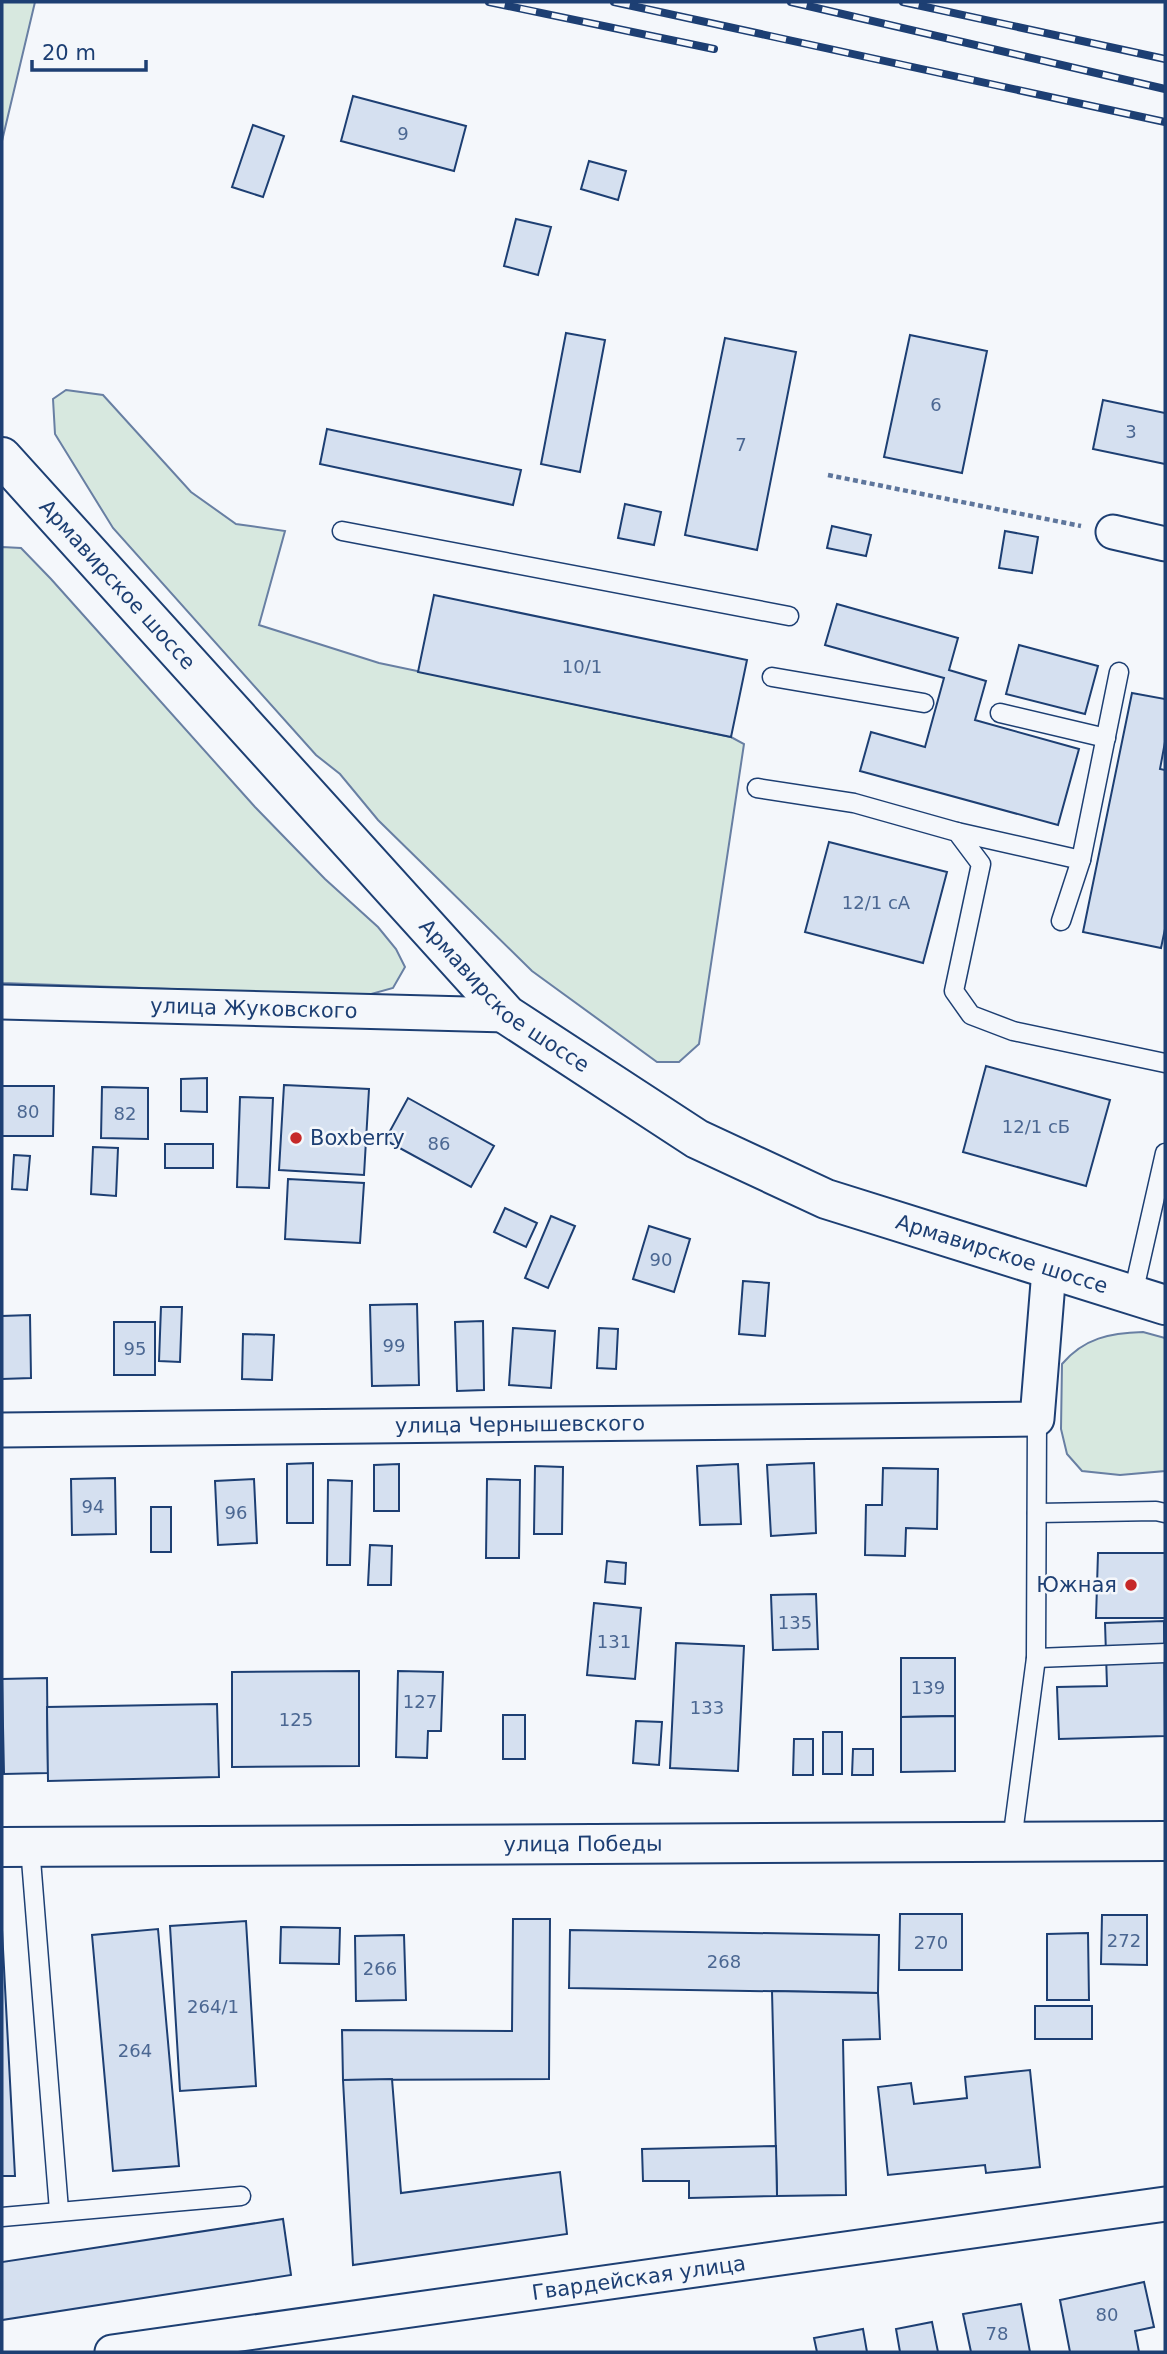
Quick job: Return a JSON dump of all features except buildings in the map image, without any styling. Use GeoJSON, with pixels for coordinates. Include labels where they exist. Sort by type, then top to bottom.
{"type":"FeatureCollection","features":[{"type":"Feature","properties":{"kind":"main road","name":"Армавирское шоссе"},"geometry":{"type":"LineString","coordinates":[[2,457],[507,1015],[697,1139],[826,1199],[1149,1299]]}},
{"type":"Feature","properties":{"kind":"main road","name":"улица Победы"},"geometry":{"type":"LineString","coordinates":[[16,1847],[1165,1842]]}},
{"type":"Feature","properties":{"kind":"street"},"geometry":{"type":"LineString","coordinates":[[1113,532],[1165,544]]}},
{"type":"Feature","properties":{"kind":"street","name":"улица Жуковского"},"geometry":{"type":"LineString","coordinates":[[2,1002],[507,1015]]}},
{"type":"Feature","properties":{"kind":"street"},"geometry":{"type":"LineString","coordinates":[[1037,1419],[1049,1269]]}},
{"type":"Feature","properties":{"kind":"street","name":"улица Чернышевского"},"geometry":{"type":"LineString","coordinates":[[2,1430],[1037,1419]]}},
{"type":"Feature","properties":{"kind":"street","name":"Гвардейская улица"},"geometry":{"type":"LineString","coordinates":[[112,2352],[1165,2204]]}},
{"type":"Feature","properties":{"kind":"lane"},"geometry":{"type":"LineString","coordinates":[[342,531],[789,616]]}},
{"type":"Feature","properties":{"kind":"lane"},"geometry":{"type":"LineString","coordinates":[[1061,921],[1081,860],[1119,673]]}},
{"type":"Feature","properties":{"kind":"lane"},"geometry":{"type":"LineString","coordinates":[[772,677],[924,703]]}},
{"type":"Feature","properties":{"kind":"lane"},"geometry":{"type":"LineString","coordinates":[[1000,713],[1106,738]]}},
{"type":"Feature","properties":{"kind":"lane"},"geometry":{"type":"LineString","coordinates":[[757,788],[854,803],[957,832],[1081,860]]}},
{"type":"Feature","properties":{"kind":"lane"},"geometry":{"type":"LineString","coordinates":[[957,832],[981,864],[954,991],[971,1015],[1013,1031],[1165,1063]]}},
{"type":"Feature","properties":{"kind":"lane"},"geometry":{"type":"LineString","coordinates":[[1149,1299],[1165,1153]]}},
{"type":"Feature","properties":{"kind":"lane"},"geometry":{"type":"LineString","coordinates":[[1012,1841],[1037,1658],[1037,1419]]}},
{"type":"Feature","properties":{"kind":"lane"},"geometry":{"type":"LineString","coordinates":[[1037,1513],[1165,1513]]}},
{"type":"Feature","properties":{"kind":"lane"},"geometry":{"type":"LineString","coordinates":[[1037,1658],[1165,1653]]}},
{"type":"Feature","properties":{"kind":"lane"},"geometry":{"type":"LineString","coordinates":[[16,1847],[59,2210]]}},
{"type":"Feature","properties":{"kind":"lane"},"geometry":{"type":"LineString","coordinates":[[2,2217],[242,2196]]}},
{"type":"Feature","properties":{"kind":"path"},"geometry":{"type":"LineString","coordinates":[[828,475],[1113,532]]}},
{"type":"Feature","properties":{"kind":"shaded area"},"geometry":{"type":"Polygon","coordinates":[[[2,2],[35,2],[2,141],[2,2]]]}},
{"type":"Feature","properties":{"kind":"shaded area"},"geometry":{"type":"Polygon","coordinates":[[[66,390],[103,395],[191,492],[236,524],[285,531],[259,625],[379,663],[731,737],[744,744],[699,1044],[679,1062],[657,1062],[532,971],[378,820],[340,774],[316,755],[113,528],[55,434],[53,399],[66,390]]]}},
{"type":"Feature","properties":{"kind":"shaded area"},"geometry":{"type":"Polygon","coordinates":[[[2,547],[21,548],[255,807],[325,879],[378,927],[396,949],[405,967],[393,988],[364,996],[2,983],[2,547]]]}},
{"type":"Feature","properties":{"kind":"shaded area"},"geometry":{"type":"Polygon","coordinates":[[[1143,1332],[1165,1338],[1165,1471],[1120,1475],[1082,1471],[1067,1454],[1061,1429],[1062,1364],[1079,1348],[1098,1339],[1143,1332]]]}},
{"type":"Feature","properties":{"kind":"railway"},"geometry":{"type":"LineString","coordinates":[[489,2],[714,49]]}},
{"type":"Feature","properties":{"kind":"railway"},"geometry":{"type":"LineString","coordinates":[[614,2],[1165,122]]}},
{"type":"Feature","properties":{"kind":"railway"},"geometry":{"type":"LineString","coordinates":[[791,2],[1165,89]]}},
{"type":"Feature","properties":{"kind":"railway"},"geometry":{"type":"LineString","coordinates":[[903,2],[1165,59]]}},
{"type":"Feature","properties":{"kind":"place","name":"Boxberry"},"geometry":{"type":"Point","coordinates":[296,1138]}},
{"type":"Feature","properties":{"kind":"place","name":"Южная"},"geometry":{"type":"Point","coordinates":[1131,1585]}}]}
